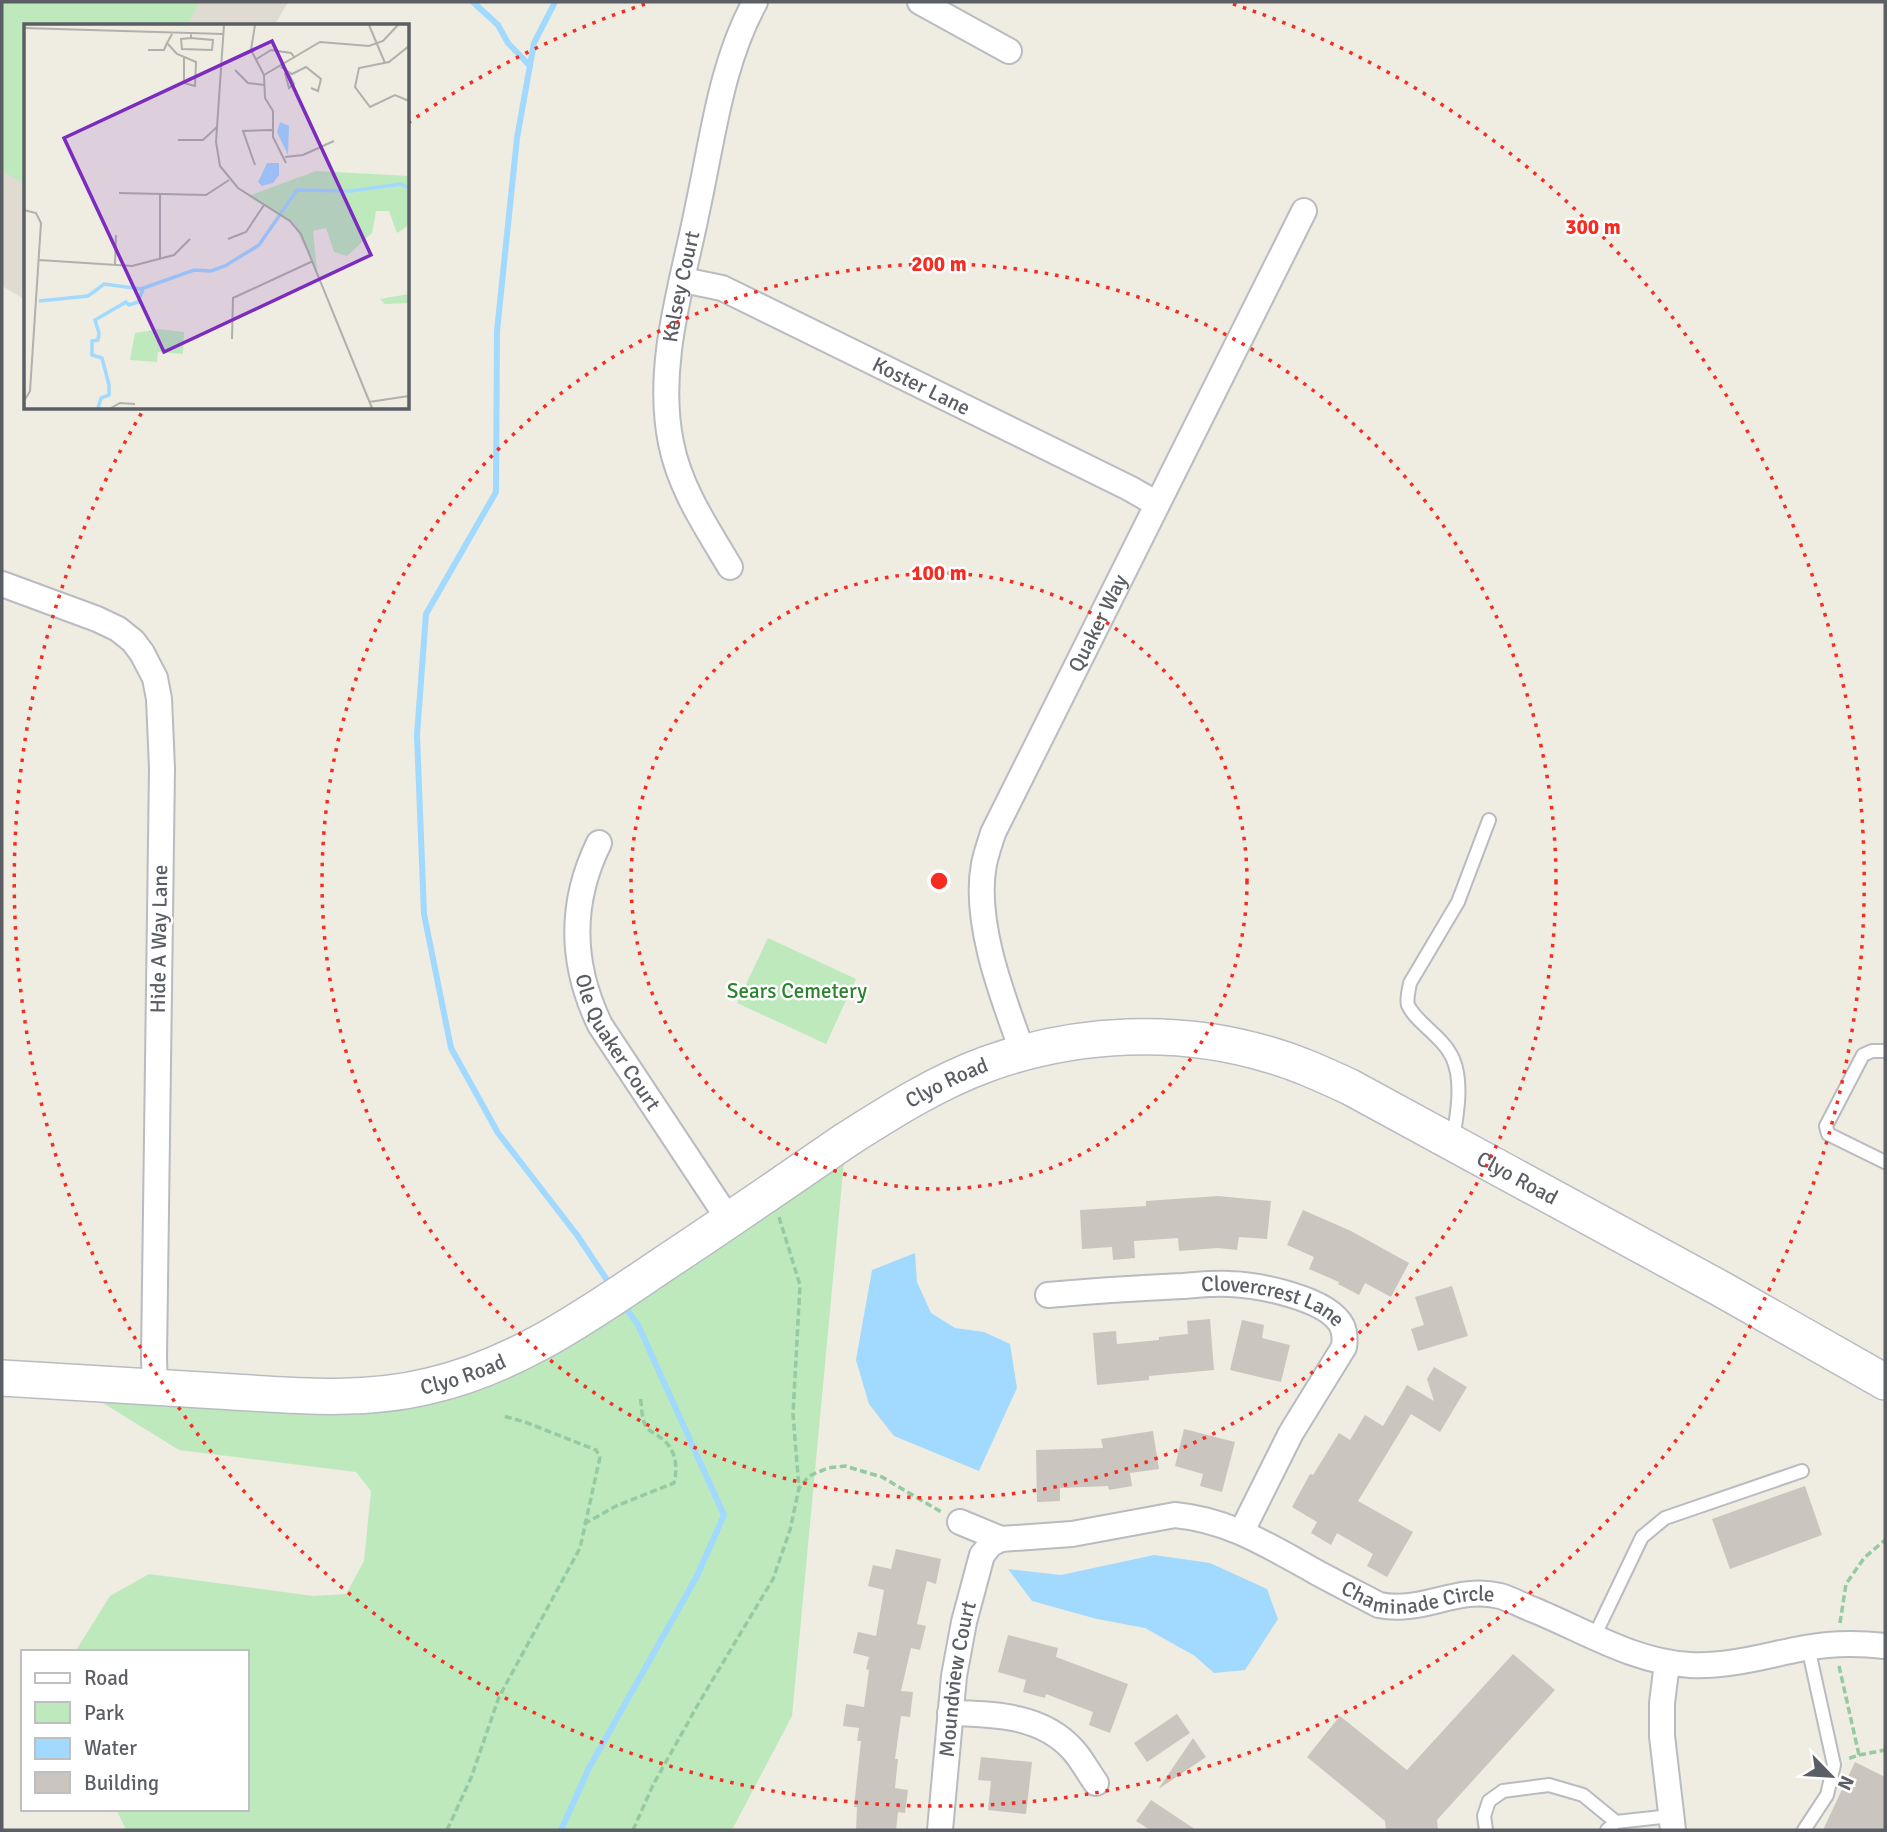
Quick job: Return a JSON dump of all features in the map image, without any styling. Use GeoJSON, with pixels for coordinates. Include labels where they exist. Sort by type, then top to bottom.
{"type":"FeatureCollection","features":[{"type":"Feature","properties":{"kind":"street","name":"Kelsey Court"},"geometry":{"type":"LineString","coordinates":[[730,567],[694,507],[681,477],[671,443],[666,395],[669,347],[725,76],[743,24],[755,2]]}},
{"type":"Feature","properties":{"kind":"street"},"geometry":{"type":"LineString","coordinates":[[920,2],[1009,51]]}},
{"type":"Feature","properties":{"kind":"street","name":"Quaker Way"},"geometry":{"type":"LineString","coordinates":[[1023,1053],[1007,1010],[988,940],[983,910],[984,865],[993,833],[1304,211]]}},
{"type":"Feature","properties":{"kind":"street","name":"Koster Lane"},"geometry":{"type":"LineString","coordinates":[[683,280],[722,288],[1129,488],[1157,505]]}},
{"type":"Feature","properties":{"kind":"street","name":"Hide A Way Lane"},"geometry":{"type":"LineString","coordinates":[[2,584],[118,629],[133,641],[155,678],[159,699],[162,768],[155,1387]]}},
{"type":"Feature","properties":{"kind":"street","name":"Ole Quaker Court"},"geometry":{"type":"LineString","coordinates":[[599,844],[586,869],[577,916],[580,970],[589,1002],[600,1026],[729,1220]]}},
{"type":"Feature","properties":{"kind":"street","name":"Clyo Road"},"geometry":{"type":"LineString","coordinates":[[2,1378],[287,1395],[347,1396],[390,1393],[429,1386],[480,1371],[522,1353],[576,1323],[891,1112],[937,1086],[985,1064],[1023,1053],[1107,1038],[1153,1037],[1221,1043],[1269,1054],[1350,1087],[1711,1283],[1885,1382]]}},
{"type":"Feature","properties":{"kind":"street","name":"Clovercrest Lane"},"geometry":{"type":"LineString","coordinates":[[1048,1295],[1229,1284],[1259,1287],[1298,1297],[1336,1318],[1345,1337],[1344,1347],[1291,1433],[1242,1531]]}},
{"type":"Feature","properties":{"kind":"street","name":"Chaminade Circle"},"geometry":{"type":"LineString","coordinates":[[960,1522],[1001,1539],[1072,1534],[1175,1515],[1217,1522],[1242,1531],[1379,1605],[1412,1608],[1478,1593],[1501,1596],[1638,1655],[1667,1663],[1731,1664],[1808,1647],[1855,1643],[1885,1646]]}},
{"type":"Feature","properties":{"kind":"street","name":"Moundview Court"},"geometry":{"type":"LineString","coordinates":[[940,1830],[950,1713],[961,1635],[982,1555],[991,1544],[1001,1539]]}},
{"type":"Feature","properties":{"kind":"street"},"geometry":{"type":"LineString","coordinates":[[1667,1663],[1662,1703],[1662,1736],[1672,1823]]}},
{"type":"Feature","properties":{"kind":"street"},"geometry":{"type":"LineString","coordinates":[[950,1713],[1019,1718],[1039,1725],[1073,1750],[1096,1783]]}},
{"type":"Feature","properties":{"kind":"lane"},"geometry":{"type":"LineString","coordinates":[[1453,1143],[1457,1109],[1454,1061],[1445,1044],[1414,1012],[1407,999],[1410,983],[1458,902],[1489,820]]}},
{"type":"Feature","properties":{"kind":"lane"},"geometry":{"type":"LineString","coordinates":[[1885,1052],[1872,1051],[1863,1055],[1826,1126],[1828,1134],[1885,1161]]}},
{"type":"Feature","properties":{"kind":"lane"},"geometry":{"type":"LineString","coordinates":[[1594,1637],[1642,1537],[1665,1518],[1802,1471]]}},
{"type":"Feature","properties":{"kind":"lane"},"geometry":{"type":"LineString","coordinates":[[1804,1830],[1828,1795],[1834,1765],[1808,1647]]}},
{"type":"Feature","properties":{"kind":"lane"},"geometry":{"type":"LineString","coordinates":[[1486,1830],[1484,1816],[1489,1801],[1503,1791],[1549,1785],[1583,1795],[1611,1826],[1672,1823]]}},
{"type":"Feature","properties":{"kind":"path"},"geometry":{"type":"LineString","coordinates":[[633,1830],[653,1786],[700,1701],[773,1579],[790,1530],[799,1488],[793,1414],[800,1285],[770,1192]]}},
{"type":"Feature","properties":{"kind":"path"},"geometry":{"type":"LineString","coordinates":[[584,1524],[616,1506],[674,1483],[677,1472],[673,1449],[648,1429],[644,1422],[640,1396]]}},
{"type":"Feature","properties":{"kind":"path"},"geometry":{"type":"LineString","coordinates":[[447,1830],[471,1778],[499,1697],[580,1548],[600,1457],[596,1450],[503,1416]]}},
{"type":"Feature","properties":{"kind":"path"},"geometry":{"type":"LineString","coordinates":[[799,1488],[809,1476],[828,1468],[845,1466],[882,1477],[960,1522]]}},
{"type":"Feature","properties":{"kind":"path"},"geometry":{"type":"LineString","coordinates":[[1840,1644],[1839,1628],[1846,1584],[1864,1558],[1885,1540]]}},
{"type":"Feature","properties":{"kind":"path"},"geometry":{"type":"LineString","coordinates":[[1859,1755],[1885,1750]]}},
{"type":"Feature","properties":{"kind":"shaded area"},"geometry":{"type":"Polygon","coordinates":[[[2,2],[288,2],[275,24],[24,24],[24,299],[2,286],[2,2]]]}},
{"type":"Feature","properties":{"kind":"green space"},"geometry":{"type":"Polygon","coordinates":[[[2,2],[199,2],[188,24],[24,24],[24,184],[2,171],[2,2]]]}},
{"type":"Feature","properties":{"kind":"green space","name":"Sears Cemetery"},"geometry":{"type":"Polygon","coordinates":[[[768,938],[856,979],[826,1044],[737,1003],[768,938]]]}},
{"type":"Feature","properties":{"kind":"green space"},"geometry":{"type":"Polygon","coordinates":[[[846,1140],[792,1716],[732,1830],[126,1830],[117,1811],[248,1811],[248,1650],[76,1650],[110,1596],[149,1574],[313,1596],[346,1594],[364,1561],[371,1491],[356,1472],[179,1450],[69,1382],[287,1395],[480,1371],[846,1140]]]}},
{"type":"Feature","properties":{"kind":"water"},"geometry":{"type":"Polygon","coordinates":[[[915,1253],[917,1282],[931,1313],[955,1328],[984,1332],[1010,1344],[1017,1388],[979,1471],[894,1436],[869,1404],[856,1360],[872,1270],[915,1253]]]}},
{"type":"Feature","properties":{"kind":"water"},"geometry":{"type":"Polygon","coordinates":[[[1154,1555],[1210,1563],[1267,1589],[1278,1619],[1245,1670],[1214,1673],[1195,1656],[1145,1628],[1097,1619],[1032,1601],[1008,1569],[1061,1575],[1154,1555]]]}},
{"type":"Feature","properties":{"kind":"building"},"geometry":{"type":"Polygon","coordinates":[[[1218,1196],[1271,1201],[1267,1239],[1239,1237],[1237,1250],[1218,1248],[1179,1251],[1178,1238],[1134,1241],[1135,1258],[1113,1260],[1112,1247],[1082,1249],[1080,1210],[1146,1206],[1146,1201],[1218,1196]]]}},
{"type":"Feature","properties":{"kind":"building"},"geometry":{"type":"Polygon","coordinates":[[[1303,1210],[1351,1231],[1409,1263],[1391,1297],[1365,1283],[1359,1295],[1338,1284],[1339,1282],[1309,1269],[1314,1257],[1287,1245],[1303,1210]]]}},
{"type":"Feature","properties":{"kind":"building"},"geometry":{"type":"Polygon","coordinates":[[[1452,1286],[1468,1336],[1418,1351],[1411,1329],[1424,1325],[1415,1297],[1452,1286]]]}},
{"type":"Feature","properties":{"kind":"building"},"geometry":{"type":"Polygon","coordinates":[[[1210,1319],[1214,1370],[1149,1376],[1149,1380],[1097,1385],[1093,1333],[1116,1331],[1117,1344],[1159,1340],[1159,1337],[1188,1334],[1187,1321],[1210,1319]]]}},
{"type":"Feature","properties":{"kind":"building"},"geometry":{"type":"Polygon","coordinates":[[[1242,1320],[1264,1325],[1262,1338],[1290,1345],[1281,1382],[1230,1370],[1242,1320]]]}},
{"type":"Feature","properties":{"kind":"building"},"geometry":{"type":"Polygon","coordinates":[[[1434,1367],[1467,1387],[1440,1432],[1411,1414],[1358,1501],[1413,1532],[1387,1577],[1367,1566],[1373,1554],[1337,1533],[1331,1545],[1311,1533],[1317,1522],[1292,1507],[1310,1474],[1313,1475],[1339,1433],[1350,1440],[1365,1415],[1383,1426],[1407,1385],[1434,1401],[1427,1379],[1434,1367]]]}},
{"type":"Feature","properties":{"kind":"building"},"geometry":{"type":"Polygon","coordinates":[[[1184,1429],[1235,1442],[1222,1492],[1200,1486],[1203,1474],[1175,1466],[1184,1429]]]}},
{"type":"Feature","properties":{"kind":"building"},"geometry":{"type":"Polygon","coordinates":[[[1153,1431],[1159,1469],[1130,1473],[1132,1486],[1109,1490],[1108,1486],[1060,1488],[1060,1501],[1037,1502],[1036,1450],[1103,1448],[1101,1439],[1153,1431]]]}},
{"type":"Feature","properties":{"kind":"building"},"geometry":{"type":"Polygon","coordinates":[[[1805,1486],[1822,1535],[1730,1569],[1712,1519],[1805,1486]]]}},
{"type":"Feature","properties":{"kind":"building"},"geometry":{"type":"Polygon","coordinates":[[[896,1549],[941,1559],[936,1584],[927,1581],[917,1624],[926,1626],[920,1650],[911,1648],[901,1691],[913,1692],[910,1717],[901,1716],[895,1759],[898,1759],[895,1788],[908,1790],[905,1813],[898,1812],[896,1830],[856,1830],[857,1807],[854,1807],[861,1741],[857,1741],[859,1728],[843,1726],[846,1704],[864,1707],[869,1657],[853,1653],[858,1632],[876,1636],[884,1590],[868,1586],[873,1565],[891,1569],[896,1549]]]}},
{"type":"Feature","properties":{"kind":"building"},"geometry":{"type":"Polygon","coordinates":[[[1008,1635],[1058,1648],[1056,1657],[1128,1684],[1110,1733],[1089,1725],[1093,1712],[1046,1694],[1045,1698],[1023,1692],[1026,1680],[998,1672],[1008,1635]]]}},
{"type":"Feature","properties":{"kind":"building"},"geometry":{"type":"Polygon","coordinates":[[[1513,1654],[1555,1690],[1437,1820],[1438,1830],[1386,1830],[1385,1821],[1307,1757],[1340,1716],[1407,1770],[1513,1654]]]}},
{"type":"Feature","properties":{"kind":"building"},"geometry":{"type":"Polygon","coordinates":[[[1177,1714],[1190,1733],[1147,1762],[1134,1743],[1177,1714]]]}},
{"type":"Feature","properties":{"kind":"building"},"geometry":{"type":"Polygon","coordinates":[[[1193,1738],[1206,1757],[1159,1788],[1193,1738]]]}},
{"type":"Feature","properties":{"kind":"building"},"geometry":{"type":"Polygon","coordinates":[[[981,1757],[1032,1762],[1026,1814],[988,1810],[991,1781],[978,1780],[981,1757]]]}},
{"type":"Feature","properties":{"kind":"building"},"geometry":{"type":"Polygon","coordinates":[[[1855,1762],[1885,1777],[1885,1830],[1823,1830],[1855,1762]]]}},
{"type":"Feature","properties":{"kind":"building"},"geometry":{"type":"Polygon","coordinates":[[[1151,1800],[1196,1830],[1150,1830],[1136,1821],[1151,1800]]]}},
{"type":"Feature","properties":{"kind":"waterway"},"geometry":{"type":"LineString","coordinates":[[473,2],[498,25],[508,43],[530,66]]}},
{"type":"Feature","properties":{"kind":"waterway"},"geometry":{"type":"LineString","coordinates":[[555,2],[534,43],[517,138],[497,331],[496,492],[426,614],[417,735],[424,914],[451,1048],[498,1133],[577,1235],[611,1286]]}},
{"type":"Feature","properties":{"kind":"waterway"},"geometry":{"type":"LineString","coordinates":[[561,1830],[589,1768],[697,1576],[724,1515],[638,1325],[623,1304]]}}]}
